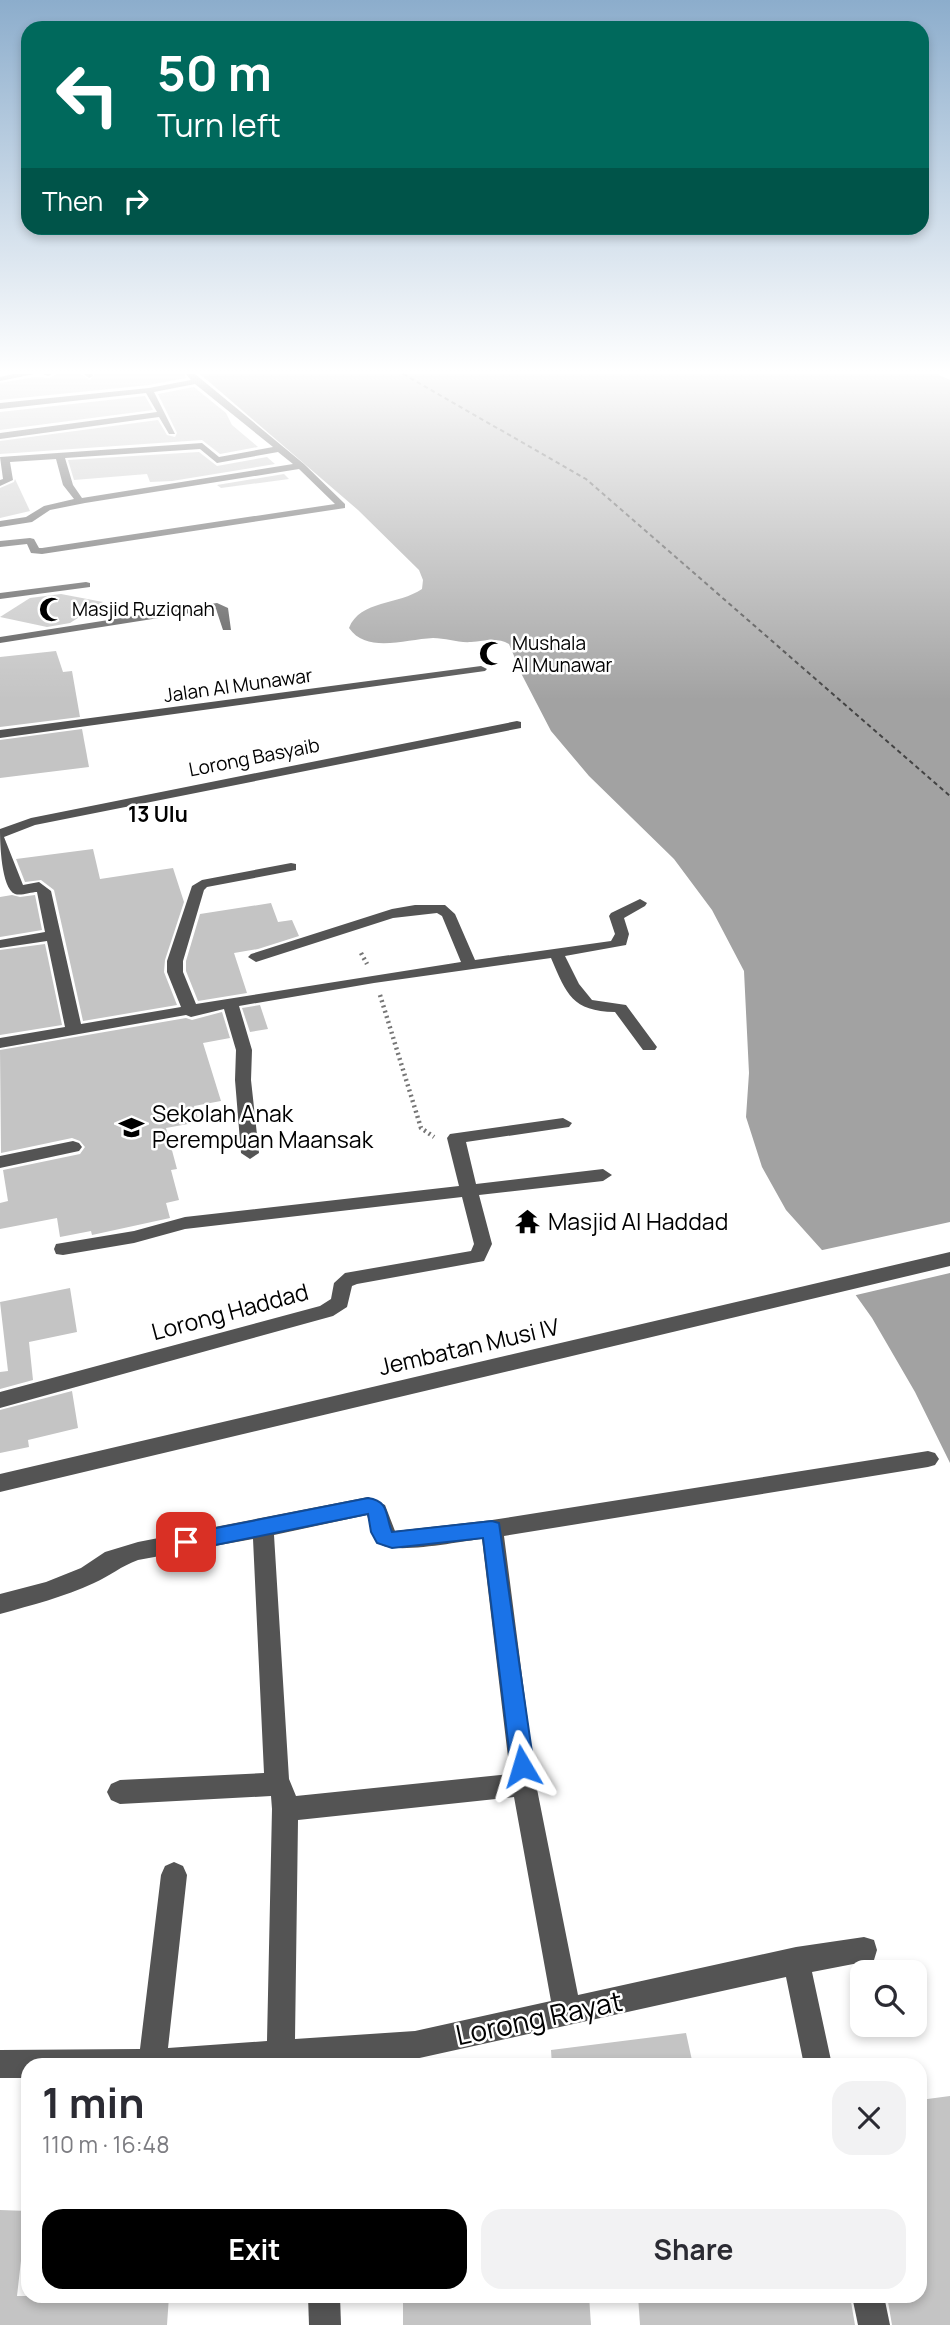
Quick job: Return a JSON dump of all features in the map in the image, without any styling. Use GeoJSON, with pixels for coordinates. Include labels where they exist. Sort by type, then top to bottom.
{"type":"FeatureCollection","features":[{"type":"Feature","properties":{"kind":"street"},"geometry":{"type":"LineString","coordinates":[[67,482],[80,501]]}},
{"type":"Feature","properties":{"kind":"street"},"geometry":{"type":"LineString","coordinates":[[0,524],[34,518],[47,508],[80,501],[197,482]]}},
{"type":"Feature","properties":{"kind":"street"},"geometry":{"type":"LineString","coordinates":[[0,544],[30,541],[35,551],[42,551],[342,506],[318,482]]}},
{"type":"Feature","properties":{"kind":"street"},"geometry":{"type":"LineString","coordinates":[[0,596],[86,585]]}},
{"type":"Feature","properties":{"kind":"street"},"geometry":{"type":"LineString","coordinates":[[0,640],[217,606],[223,608],[227,628]]}},
{"type":"Feature","properties":{"kind":"street","name":"Jalan Al Munawar"},"geometry":{"type":"LineString","coordinates":[[0,734],[481,669]]}},
{"type":"Feature","properties":{"kind":"street","name":"Lorong Basyaib"},"geometry":{"type":"LineString","coordinates":[[0,834],[31,822],[517,725]]}},
{"type":"Feature","properties":{"kind":"street"},"geometry":{"type":"LineString","coordinates":[[0,840],[18,890],[40,886],[44,891],[74,1030]]}},
{"type":"Feature","properties":{"kind":"street"},"geometry":{"type":"LineString","coordinates":[[191,1012],[175,972],[175,961],[197,889],[209,880],[291,867]]}},
{"type":"Feature","properties":{"kind":"street"},"geometry":{"type":"LineString","coordinates":[[0,1043],[191,1012],[374,978],[614,946],[621,942],[622,934],[616,916],[640,903]]}},
{"type":"Feature","properties":{"kind":"street"},"geometry":{"type":"LineString","coordinates":[[256,957],[286,951],[357,922],[440,908],[448,914],[470,966]]}},
{"type":"Feature","properties":{"kind":"street"},"geometry":{"type":"LineString","coordinates":[[0,944],[54,935]]}},
{"type":"Feature","properties":{"kind":"street"},"geometry":{"type":"LineString","coordinates":[[556,955],[568,979],[586,1003],[620,1008],[649,1047]]}},
{"type":"Feature","properties":{"kind":"street"},"geometry":{"type":"LineString","coordinates":[[231,1004],[244,1050],[243,1080],[250,1153]]}},
{"type":"Feature","properties":{"kind":"street"},"geometry":{"type":"LineString","coordinates":[[456,1138],[563,1123]]}},
{"type":"Feature","properties":{"kind":"street","name":"Lorong Haddad"},"geometry":{"type":"LineString","coordinates":[[0,1400],[326,1311],[340,1302],[342,1283],[352,1278],[477,1256],[483,1244],[456,1138]]}},
{"type":"Feature","properties":{"kind":"street"},"geometry":{"type":"LineString","coordinates":[[0,1162],[73,1147]]}},
{"type":"Feature","properties":{"kind":"street"},"geometry":{"type":"LineString","coordinates":[[63,1249],[134,1237],[185,1223],[603,1175]]}},
{"type":"Feature","properties":{"kind":"street","name":"Jembatan Musi IV"},"geometry":{"type":"LineString","coordinates":[[0,1483],[950,1259]]}},
{"type":"Feature","properties":{"kind":"street"},"geometry":{"type":"LineString","coordinates":[[0,1604],[49,1591],[89,1575],[113,1559],[138,1551],[368,1506],[378,1511],[381,1532],[384,1537],[392,1540],[492,1529],[928,1459]]}},
{"type":"Feature","properties":{"kind":"street"},"geometry":{"type":"LineString","coordinates":[[263,1528],[277,1784]]}},
{"type":"Feature","properties":{"kind":"street"},"geometry":{"type":"LineString","coordinates":[[492,1529],[524,1784],[567,2012]]}},
{"type":"Feature","properties":{"kind":"street"},"geometry":{"type":"LineString","coordinates":[[120,1792],[277,1784],[282,1788],[285,1809],[281,2054]]}},
{"type":"Feature","properties":{"kind":"street"},"geometry":{"type":"LineString","coordinates":[[285,1809],[524,1784]]}},
{"type":"Feature","properties":{"kind":"street"},"geometry":{"type":"LineString","coordinates":[[153,2058],[174,1875]]}},
{"type":"Feature","properties":{"kind":"street","name":"Lorong Rayat"},"geometry":{"type":"LineString","coordinates":[[224,2058],[281,2054],[320,2058],[415,2045],[796,1961],[864,1950]]}},
{"type":"Feature","properties":{"kind":"street"},"geometry":{"type":"LineString","coordinates":[[796,1961],[817,2058]]}},
{"type":"Feature","properties":{"kind":"street","name":"Lorong Rayat"},"geometry":{"type":"LineString","coordinates":[[0,2064],[21,2064]]}},
{"type":"Feature","properties":{"kind":"street"},"geometry":{"type":"LineString","coordinates":[[324,2303],[325,2325]]}},
{"type":"Feature","properties":{"kind":"street"},"geometry":{"type":"LineString","coordinates":[[869,2303],[874,2325]]}},
{"type":"Feature","properties":{"kind":"path"},"geometry":{"type":"LineString","coordinates":[[374,978],[421,1128],[434,1137],[456,1138]]}},
{"type":"Feature","properties":{"kind":"shaded area"},"geometry":{"type":"Polygon","coordinates":[[[326,482],[950,482],[950,1463],[915,1392],[872,1318],[830,1259],[786,1210],[762,1167],[746,1117],[749,1073],[744,971],[712,910],[674,859],[589,776],[551,731],[509,644],[495,640],[466,642],[433,638],[376,643],[357,636],[349,628],[362,612],[422,589],[423,580],[419,570],[326,482]]]}},
{"type":"Feature","properties":{"kind":"pier"},"geometry":{"type":"Polygon","coordinates":[[[950,1222],[950,1273],[852,1296],[818,1251],[950,1222]]]}},
{"type":"Feature","properties":{"kind":"building"},"geometry":{"type":"Polygon","coordinates":[[[17,482],[30,511],[0,518],[0,488],[17,482]]]}},
{"type":"Feature","properties":{"kind":"building"},"geometry":{"type":"Polygon","coordinates":[[[232,482],[263,482],[221,488],[217,485],[232,482]]]}},
{"type":"Feature","properties":{"kind":"building","name":"Masjid Ruziqnah"},"geometry":{"type":"Polygon","coordinates":[[[61,594],[103,602],[70,623],[47,627],[0,617],[30,598],[61,594]]]}},
{"type":"Feature","properties":{"kind":"building"},"geometry":{"type":"Polygon","coordinates":[[[56,651],[63,672],[72,671],[80,717],[0,727],[0,657],[56,651]]]}},
{"type":"Feature","properties":{"kind":"building"},"geometry":{"type":"Polygon","coordinates":[[[82,729],[89,767],[0,778],[0,740],[82,729]]]}},
{"type":"Feature","properties":{"kind":"building"},"geometry":{"type":"Polygon","coordinates":[[[93,849],[100,879],[173,868],[184,902],[165,960],[164,972],[177,1005],[83,1021],[54,890],[41,880],[25,882],[16,859],[93,849]]]}},
{"type":"Feature","properties":{"kind":"building"},"geometry":{"type":"Polygon","coordinates":[[[35,895],[42,930],[0,937],[0,897],[35,895]]]}},
{"type":"Feature","properties":{"kind":"building"},"geometry":{"type":"Polygon","coordinates":[[[271,903],[278,922],[292,920],[299,936],[258,949],[234,953],[247,993],[198,1001],[186,971],[186,961],[200,914],[271,903]]]}},
{"type":"Feature","properties":{"kind":"building"},"geometry":{"type":"Polygon","coordinates":[[[45,944],[62,1025],[0,1035],[0,950],[45,944]]]}},
{"type":"Feature","properties":{"kind":"building"},"geometry":{"type":"Polygon","coordinates":[[[260,1005],[268,1029],[250,1032],[242,1008],[260,1005]]]}},
{"type":"Feature","properties":{"kind":"building"},"geometry":{"type":"Polygon","coordinates":[[[222,1012],[230,1038],[203,1043],[221,1101],[194,1106],[199,1122],[166,1128],[177,1169],[171,1170],[179,1200],[166,1203],[170,1218],[92,1235],[91,1231],[60,1237],[57,1218],[0,1229],[0,1203],[8,1201],[3,1170],[80,1154],[85,1147],[72,1138],[1,1153],[0,1050],[186,1018],[192,1020],[222,1012]]]}},
{"type":"Feature","properties":{"kind":"building"},"geometry":{"type":"Polygon","coordinates":[[[70,1288],[77,1332],[29,1342],[33,1380],[0,1389],[0,1372],[8,1371],[0,1302],[70,1288]]]}},
{"type":"Feature","properties":{"kind":"building"},"geometry":{"type":"Polygon","coordinates":[[[72,1391],[78,1428],[28,1440],[29,1447],[0,1453],[0,1410],[72,1391]]]}},
{"type":"Feature","properties":{"kind":"building"},"geometry":{"type":"Polygon","coordinates":[[[686,2033],[691,2058],[552,2058],[551,2050],[686,2033]]]}},
{"type":"Feature","properties":{"kind":"building"},"geometry":{"type":"Polygon","coordinates":[[[950,2096],[950,2325],[892,2325],[888,2303],[927,2303],[927,2099],[950,2096]]]}},
{"type":"Feature","properties":{"kind":"building"},"geometry":{"type":"Polygon","coordinates":[[[0,2210],[21,2211],[21,2261],[17,2296],[21,2296],[21,2303],[169,2303],[167,2325],[0,2325],[0,2210]]]}},
{"type":"Feature","properties":{"kind":"building"},"geometry":{"type":"Polygon","coordinates":[[[403,2303],[589,2303],[591,2325],[403,2325],[403,2303]]]}},
{"type":"Feature","properties":{"kind":"building"},"geometry":{"type":"Polygon","coordinates":[[[638,2303],[851,2303],[855,2325],[640,2325],[638,2303]]]}},
{"type":"Feature","properties":{"kind":"ferry route"},"geometry":{"type":"LineString","coordinates":[[590,482],[950,796]]}},
{"type":"Feature","properties":{"kind":"place","name":"Masjid Ruziqnah"},"geometry":{"type":"Point","coordinates":[52,609]}},
{"type":"Feature","properties":{"kind":"place","name":"Mushala Al Munawar"},"geometry":{"type":"Point","coordinates":[492,654]}},
{"type":"Feature","properties":{"kind":"place","name":"Sekolah Anak Perempuan Maansak"},"geometry":{"type":"Point","coordinates":[132,1127]}},
{"type":"Feature","properties":{"kind":"place","name":"Masjid Al Haddad"},"geometry":{"type":"Point","coordinates":[528,1222]}},
{"type":"Feature","properties":{"kind":"district","name":"13 Ulu"},"geometry":{"type":"Point","coordinates":[158,815]}},
{"type":"Feature","properties":{"kind":"route"},"geometry":{"type":"LineString","coordinates":[[186,1542],[368,1506],[378,1511],[381,1532],[384,1537],[392,1540],[492,1529],[522,1766]]}}]}
